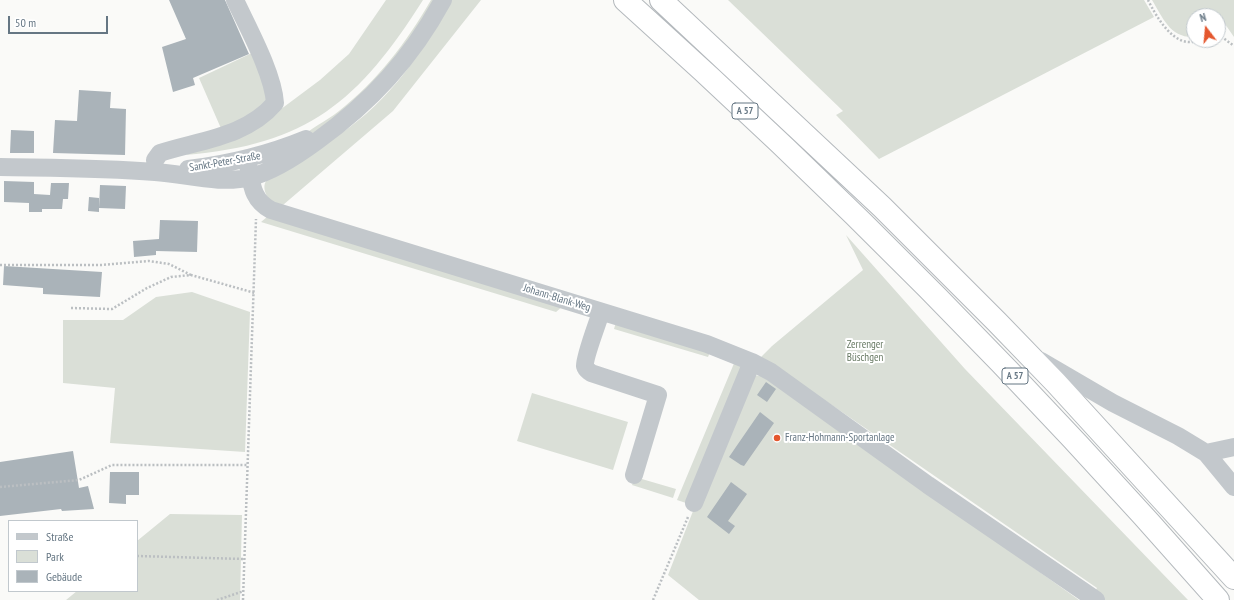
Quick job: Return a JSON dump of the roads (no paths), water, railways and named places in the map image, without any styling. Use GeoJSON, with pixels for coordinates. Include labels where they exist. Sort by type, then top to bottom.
{"type":"FeatureCollection","features":[{"type":"Feature","properties":{"kind":"highway","name":"A 57"},"geometry":{"type":"LineString","coordinates":[[625,0],[865,223],[981,340],[1113,480],[1218,600]]}},
{"type":"Feature","properties":{"kind":"highway","name":"A 57"},"geometry":{"type":"LineString","coordinates":[[661,0],[882,207],[1028,354],[1234,578]]}},
{"type":"Feature","properties":{"kind":"street"},"geometry":{"type":"LineString","coordinates":[[155,166],[160,153],[221,137],[242,128],[265,114],[275,103],[274,94],[266,70],[235,0]]}},
{"type":"Feature","properties":{"kind":"street","name":"Sankt-Peter-Straße"},"geometry":{"type":"LineString","coordinates":[[155,166],[226,180],[251,177],[277,166],[303,152],[364,104],[393,75],[421,37],[443,0]]}},
{"type":"Feature","properties":{"kind":"street","name":"Sankt-Peter-Straße"},"geometry":{"type":"LineString","coordinates":[[0,166],[218,165],[247,160],[269,154],[337,126]]}},
{"type":"Feature","properties":{"kind":"street"},"geometry":{"type":"LineString","coordinates":[[247,160],[251,177]]}},
{"type":"Feature","properties":{"kind":"street","name":"Johann-Blank-Weg"},"geometry":{"type":"LineString","coordinates":[[251,177],[254,192],[259,203],[271,210],[707,344],[752,362],[771,372],[928,485],[1096,600]]}},
{"type":"Feature","properties":{"kind":"street"},"geometry":{"type":"LineString","coordinates":[[601,312],[586,360],[585,366],[587,370],[591,373],[658,395],[634,475]]}},
{"type":"Feature","properties":{"kind":"street"},"geometry":{"type":"LineString","coordinates":[[1028,354],[1113,404],[1178,436],[1206,453],[1234,487]]}},
{"type":"Feature","properties":{"kind":"street"},"geometry":{"type":"LineString","coordinates":[[694,503],[752,362]]}},
{"type":"Feature","properties":{"kind":"street"},"geometry":{"type":"LineString","coordinates":[[1206,453],[1234,447]]}},
{"type":"Feature","properties":{"kind":"street"},"geometry":{"type":"LineString","coordinates":[[1113,480],[1153,542],[1205,600]]}},
{"type":"Feature","properties":{"kind":"place","name":"Franz-Hohmann-Sportanlage"},"geometry":{"type":"Point","coordinates":[777,438]}},
{"type":"Feature","properties":{"kind":"park label","name":"Zerrenger Büschgen"},"geometry":{"type":"Point","coordinates":[865,351]}}]}
